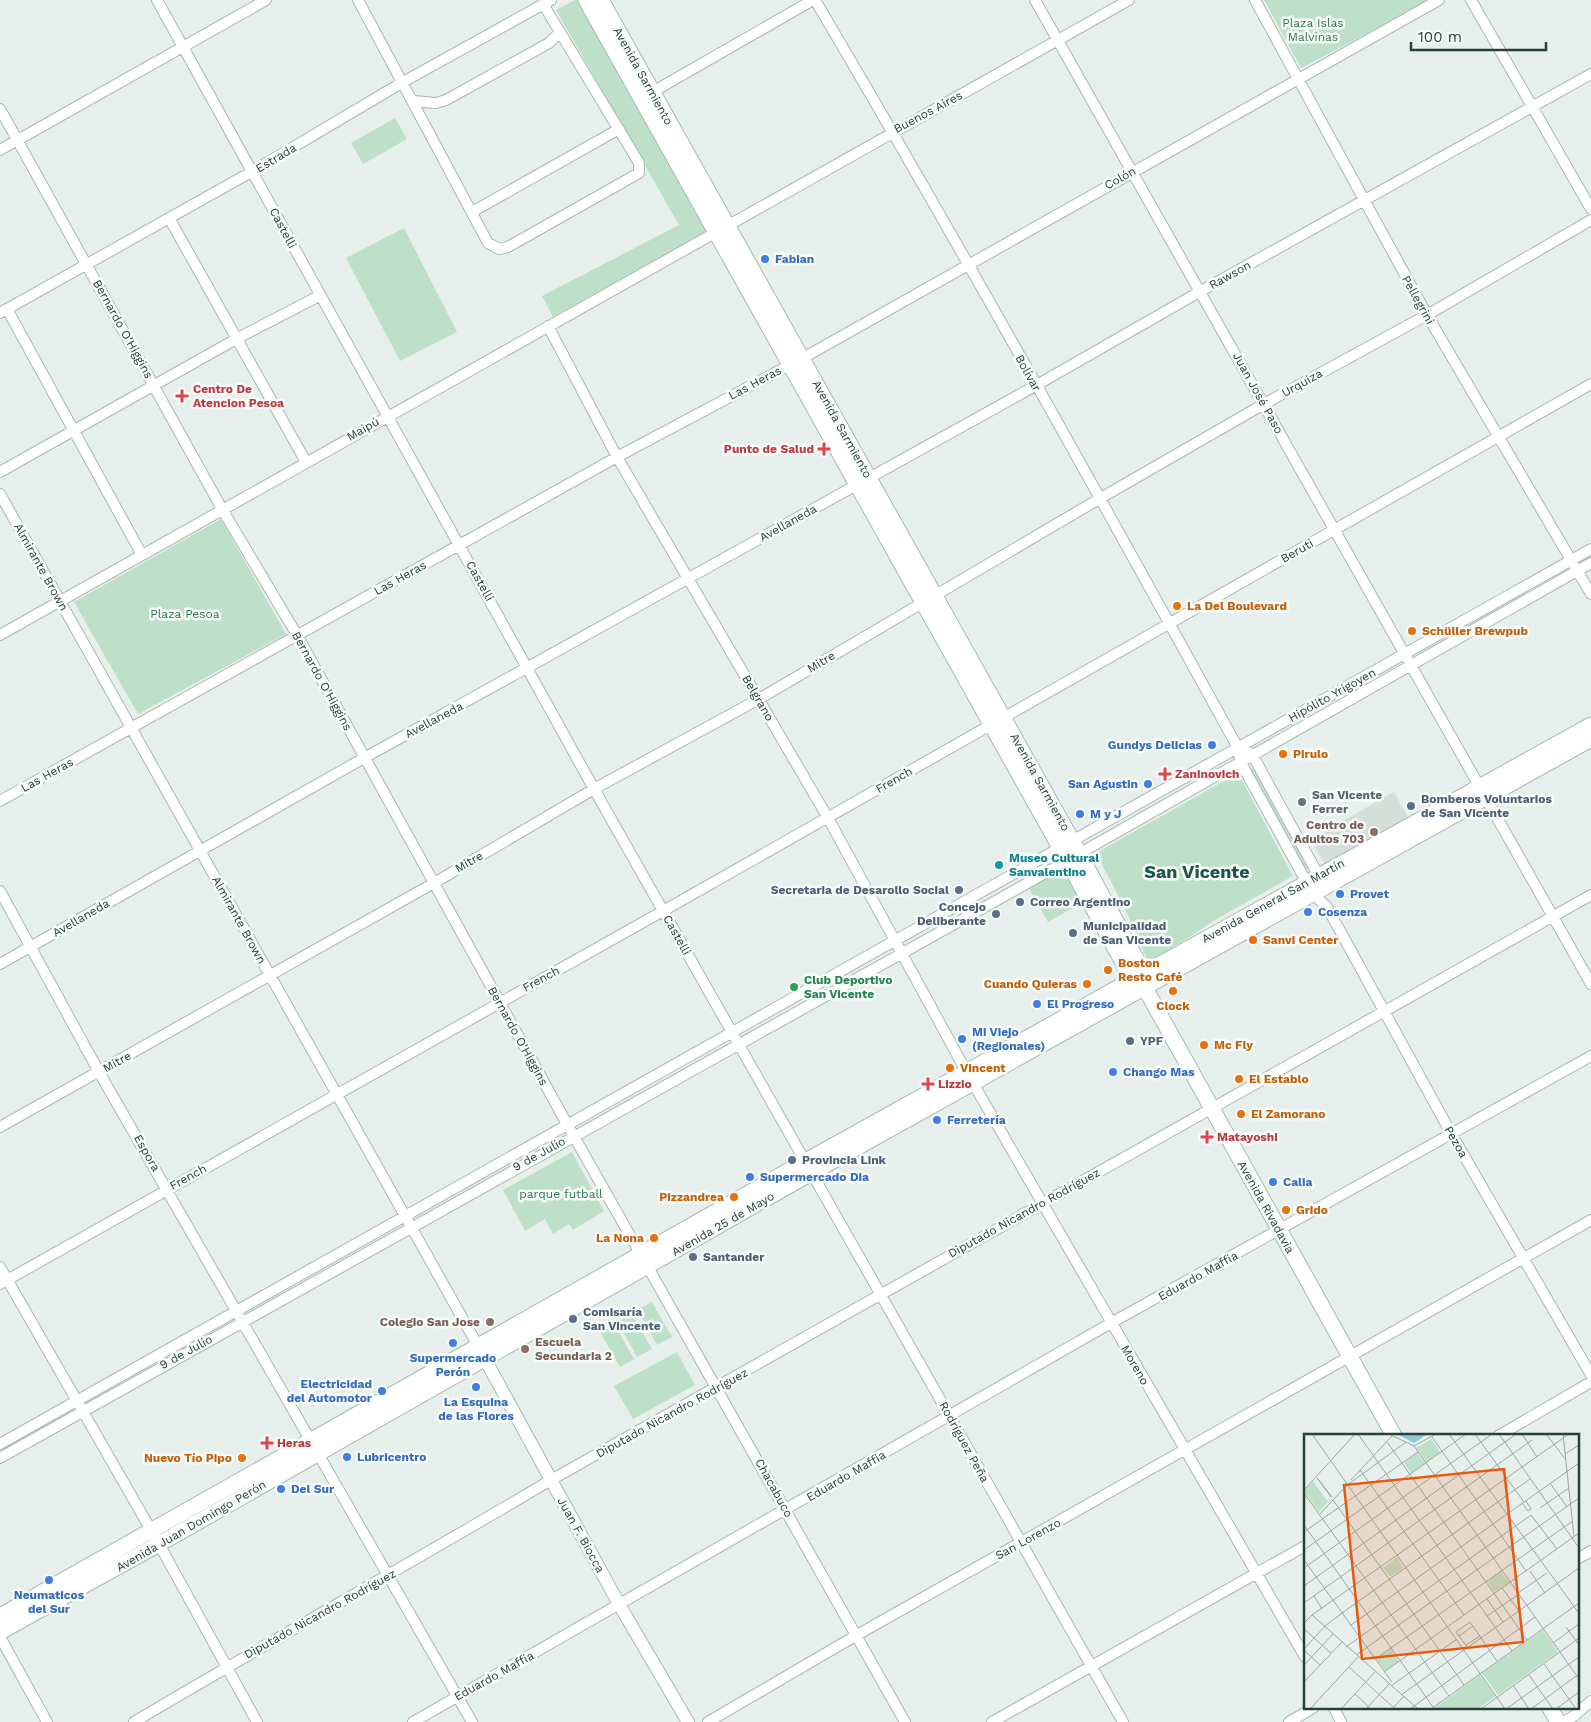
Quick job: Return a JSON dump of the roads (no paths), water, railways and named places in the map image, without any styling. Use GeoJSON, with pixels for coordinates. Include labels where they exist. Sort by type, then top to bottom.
{"type":"FeatureCollection","features":[{"type":"Feature","properties":{"kind":"main road","name":"Avenida Sarmiento"},"geometry":{"type":"LineString","coordinates":[[586,0],[647,95]]}},
{"type":"Feature","properties":{"kind":"main road","name":"Avenida Sarmiento"},"geometry":{"type":"LineString","coordinates":[[601,0],[647,95],[863,481],[923,602],[998,721],[1070,850],[1139,964],[1142,983]]}},
{"type":"Feature","properties":{"kind":"main road","name":"Avenida Sarmiento"},"geometry":{"type":"LineString","coordinates":[[863,481],[936,594],[998,721]]}},
{"type":"Feature","properties":{"kind":"main road","name":"Avenida General San Martín"},"geometry":{"type":"LineString","coordinates":[[1142,983],[1483,791],[1591,724]]}},
{"type":"Feature","properties":{"kind":"main road","name":"Avenida General San Martín"},"geometry":{"type":"LineString","coordinates":[[1483,791],[1591,739]]}},
{"type":"Feature","properties":{"kind":"main road","name":"Avenida 25 de Mayo"},"geometry":{"type":"LineString","coordinates":[[482,1352],[808,1168],[1142,983]]}},
{"type":"Feature","properties":{"kind":"main road","name":"Avenida Rivadavia"},"geometry":{"type":"LineString","coordinates":[[1142,983],[1393,1434]]}},
{"type":"Feature","properties":{"kind":"main road","name":"Avenida Juan Domingo Perón"},"geometry":{"type":"LineString","coordinates":[[0,1616],[151,1531],[315,1446],[482,1352]]}},
{"type":"Feature","properties":{"kind":"main road","name":"Avenida Juan Domingo Perón"},"geometry":{"type":"LineString","coordinates":[[0,1632],[159,1544],[315,1446]]}},
{"type":"Feature","properties":{"kind":"main road"},"geometry":{"type":"LineString","coordinates":[[1551,1710],[1558,1722]]}},
{"type":"Feature","properties":{"kind":"street","name":"Castelli"},"geometry":{"type":"LineString","coordinates":[[157,0],[253,172],[319,296],[388,415],[594,789],[808,1168]]}},
{"type":"Feature","properties":{"kind":"street"},"geometry":{"type":"LineString","coordinates":[[0,150],[266,0]]}},
{"type":"Feature","properties":{"kind":"street"},"geometry":{"type":"LineString","coordinates":[[358,0],[472,212],[492,247],[499,248],[508,246],[639,173],[640,170],[639,163],[560,32],[547,2]]}},
{"type":"Feature","properties":{"kind":"street"},"geometry":{"type":"LineString","coordinates":[[647,95],[814,0]]}},
{"type":"Feature","properties":{"kind":"street","name":"Bolívar"},"geometry":{"type":"LineString","coordinates":[[814,0],[893,131],[1170,624],[1238,748],[1240,761],[1327,907]]}},
{"type":"Feature","properties":{"kind":"street","name":"Juan José Paso"},"geometry":{"type":"LineString","coordinates":[[1035,0],[1591,984]]}},
{"type":"Feature","properties":{"kind":"street","name":"Buenos Aires"},"geometry":{"type":"LineString","coordinates":[[721,228],[893,131],[1059,41],[1129,0]]}},
{"type":"Feature","properties":{"kind":"street","name":"Pellegrini"},"geometry":{"type":"LineString","coordinates":[[1255,0],[1426,315],[1591,594]]}},
{"type":"Feature","properties":{"kind":"street","name":"Colón"},"geometry":{"type":"LineString","coordinates":[[796,361],[1439,0]]}},
{"type":"Feature","properties":{"kind":"street"},"geometry":{"type":"LineString","coordinates":[[1471,0],[1591,209]]}},
{"type":"Feature","properties":{"kind":"street","name":"Estrada"},"geometry":{"type":"LineString","coordinates":[[4,311],[253,172],[403,82],[547,2]]}},
{"type":"Feature","properties":{"kind":"street"},"geometry":{"type":"LineString","coordinates":[[413,101],[430,103],[446,100],[549,43],[560,32]]}},
{"type":"Feature","properties":{"kind":"street","name":"Rawson"},"geometry":{"type":"LineString","coordinates":[[863,481],[1591,74]]}},
{"type":"Feature","properties":{"kind":"street","name":"Bernardo O'Higgins"},"geometry":{"type":"LineString","coordinates":[[0,109],[88,264],[222,509],[297,635],[573,1135],[646,1260]]}},
{"type":"Feature","properties":{"kind":"street"},"geometry":{"type":"LineString","coordinates":[[472,212],[619,129]]}},
{"type":"Feature","properties":{"kind":"street"},"geometry":{"type":"LineString","coordinates":[[169,218],[306,462]]}},
{"type":"Feature","properties":{"kind":"street","name":"Urquiza"},"geometry":{"type":"LineString","coordinates":[[936,594],[1099,498],[1426,315],[1591,220]]}},
{"type":"Feature","properties":{"kind":"street","name":"Maipú"},"geometry":{"type":"LineString","coordinates":[[0,634],[721,228]]}},
{"type":"Feature","properties":{"kind":"street"},"geometry":{"type":"LineString","coordinates":[[0,472],[238,338],[319,296]]}},
{"type":"Feature","properties":{"kind":"street"},"geometry":{"type":"LineString","coordinates":[[4,311],[75,431],[142,554]]}},
{"type":"Feature","properties":{"kind":"street","name":"Belgrano"},"geometry":{"type":"LineString","coordinates":[[548,326],[617,457],[828,818],[903,952],[970,1078]]}},
{"type":"Feature","properties":{"kind":"street","name":"Las Heras"},"geometry":{"type":"LineString","coordinates":[[0,801],[617,457],[796,361]]}},
{"type":"Feature","properties":{"kind":"street","name":"Beruti"},"geometry":{"type":"LineString","coordinates":[[998,721],[1591,384]]}},
{"type":"Feature","properties":{"kind":"street","name":"Avellaneda"},"geometry":{"type":"LineString","coordinates":[[0,964],[364,758],[863,481]]}},
{"type":"Feature","properties":{"kind":"street","name":"Almirante Brown"},"geometry":{"type":"LineString","coordinates":[[0,494],[482,1352]]}},
{"type":"Feature","properties":{"kind":"street","name":"Hipólito Yrigoyen"},"geometry":{"type":"LineString","coordinates":[[1070,850],[1238,748],[1591,548]]}},
{"type":"Feature","properties":{"kind":"street","name":"Hipólito Yrigoyen"},"geometry":{"type":"LineString","coordinates":[[1070,850],[1240,761],[1591,563]]}},
{"type":"Feature","properties":{"kind":"street","name":"Mitre"},"geometry":{"type":"LineString","coordinates":[[0,1128],[434,883],[594,789],[759,699],[936,594]]}},
{"type":"Feature","properties":{"kind":"street","name":"French"},"geometry":{"type":"LineString","coordinates":[[4,1282],[998,721]]}},
{"type":"Feature","properties":{"kind":"street"},"geometry":{"type":"LineString","coordinates":[[1238,748],[1252,754]]}},
{"type":"Feature","properties":{"kind":"street","name":"Bolívar"},"geometry":{"type":"LineString","coordinates":[[1252,754],[1315,885]]}},
{"type":"Feature","properties":{"kind":"street","name":"9 de Julio"},"geometry":{"type":"LineString","coordinates":[[0,1444],[896,941],[1070,850]]}},
{"type":"Feature","properties":{"kind":"street","name":"9 de Julio"},"geometry":{"type":"LineString","coordinates":[[0,1458],[573,1135],[903,952],[1070,850]]}},
{"type":"Feature","properties":{"kind":"street","name":"Espora"},"geometry":{"type":"LineString","coordinates":[[0,891],[32,946],[99,1072],[472,1722]]}},
{"type":"Feature","properties":{"kind":"street","name":"Diputado Nicandro Rodríguez"},"geometry":{"type":"LineString","coordinates":[[134,1722],[551,1480],[718,1388],[1211,1107],[1591,895]]}},
{"type":"Feature","properties":{"kind":"street","name":"Pezoa"},"geometry":{"type":"LineString","coordinates":[[1327,907],[1452,1135],[1591,1375]]}},
{"type":"Feature","properties":{"kind":"street","name":"Eduardo Maffia"},"geometry":{"type":"LineString","coordinates":[[413,1722],[620,1606],[1111,1323],[1591,1056]]}},
{"type":"Feature","properties":{"kind":"street","name":"Moreno"},"geometry":{"type":"LineString","coordinates":[[970,1078],[1184,1452],[1304,1655]]}},
{"type":"Feature","properties":{"kind":"street","name":"Rodríguez Peña"},"geometry":{"type":"LineString","coordinates":[[808,1168],[882,1293],[1123,1722]]}},
{"type":"Feature","properties":{"kind":"street","name":"San Lorenzo"},"geometry":{"type":"LineString","coordinates":[[708,1722],[857,1635],[1184,1452],[1349,1356],[1591,1220]]}},
{"type":"Feature","properties":{"kind":"street","name":"Chacabuco"},"geometry":{"type":"LineString","coordinates":[[646,1260],[905,1722]]}},
{"type":"Feature","properties":{"kind":"street"},"geometry":{"type":"LineString","coordinates":[[0,1267],[4,1282],[159,1544],[257,1722]]}},
{"type":"Feature","properties":{"kind":"street","name":"Juan F. Biocca"},"geometry":{"type":"LineString","coordinates":[[482,1352],[620,1606],[688,1722]]}},
{"type":"Feature","properties":{"kind":"street"},"geometry":{"type":"LineString","coordinates":[[1501,1434],[1591,1382]]}},
{"type":"Feature","properties":{"kind":"street"},"geometry":{"type":"LineString","coordinates":[[992,1722],[1304,1547]]}},
{"type":"Feature","properties":{"kind":"street"},"geometry":{"type":"LineString","coordinates":[[1578,1558],[1591,1551]]}},
{"type":"Feature","properties":{"kind":"street"},"geometry":{"type":"LineString","coordinates":[[0,1637],[47,1722]]}},
{"type":"Feature","properties":{"kind":"street"},"geometry":{"type":"LineString","coordinates":[[1563,1722],[1574,1716],[1591,1701]]}},
{"type":"Feature","properties":{"kind":"street"},"geometry":{"type":"LineString","coordinates":[[1288,1722],[1309,1710]]}},
{"type":"Feature","properties":{"kind":"street"},"geometry":{"type":"LineString","coordinates":[[1335,1710],[1341,1722]]}},
{"type":"Feature","properties":{"kind":"place","name":"Fabian"},"geometry":{"type":"Point","coordinates":[765,259]}},
{"type":"Feature","properties":{"kind":"place","name":"Centro De Atencion Pesoa"},"geometry":{"type":"Point","coordinates":[182,396]}},
{"type":"Feature","properties":{"kind":"place","name":"Punto de Salud"},"geometry":{"type":"Point","coordinates":[824,449]}},
{"type":"Feature","properties":{"kind":"place","name":"La Del Boulevard"},"geometry":{"type":"Point","coordinates":[1177,606]}},
{"type":"Feature","properties":{"kind":"place","name":"Schüller Brewpub"},"geometry":{"type":"Point","coordinates":[1412,631]}},
{"type":"Feature","properties":{"kind":"place","name":"Gundys Delicias"},"geometry":{"type":"Point","coordinates":[1212,745]}},
{"type":"Feature","properties":{"kind":"place","name":"Pirulo"},"geometry":{"type":"Point","coordinates":[1283,754]}},
{"type":"Feature","properties":{"kind":"place","name":"Zaninovich"},"geometry":{"type":"Point","coordinates":[1165,774]}},
{"type":"Feature","properties":{"kind":"place","name":"San Agustin"},"geometry":{"type":"Point","coordinates":[1148,784]}},
{"type":"Feature","properties":{"kind":"place","name":"San Vicente Ferrer"},"geometry":{"type":"Point","coordinates":[1302,802]}},
{"type":"Feature","properties":{"kind":"place","name":"Bomberos Voluntarios de San Vicente"},"geometry":{"type":"Point","coordinates":[1411,806]}},
{"type":"Feature","properties":{"kind":"place","name":"M y J"},"geometry":{"type":"Point","coordinates":[1080,814]}},
{"type":"Feature","properties":{"kind":"place","name":"Centro de Adultos 703"},"geometry":{"type":"Point","coordinates":[1374,832]}},
{"type":"Feature","properties":{"kind":"place","name":"Museo Cultural Sanvalentino"},"geometry":{"type":"Point","coordinates":[999,865]}},
{"type":"Feature","properties":{"kind":"place","name":"Secretaria de Desarollo Social"},"geometry":{"type":"Point","coordinates":[959,890]}},
{"type":"Feature","properties":{"kind":"place","name":"Provet"},"geometry":{"type":"Point","coordinates":[1340,894]}},
{"type":"Feature","properties":{"kind":"place","name":"Correo Argentino"},"geometry":{"type":"Point","coordinates":[1020,902]}},
{"type":"Feature","properties":{"kind":"place","name":"Cosenza"},"geometry":{"type":"Point","coordinates":[1308,912]}},
{"type":"Feature","properties":{"kind":"place","name":"Concejo Deliberante"},"geometry":{"type":"Point","coordinates":[996,914]}},
{"type":"Feature","properties":{"kind":"place","name":"Municipalidad de San Vicente"},"geometry":{"type":"Point","coordinates":[1073,933]}},
{"type":"Feature","properties":{"kind":"place","name":"Sanvi Center"},"geometry":{"type":"Point","coordinates":[1253,940]}},
{"type":"Feature","properties":{"kind":"place","name":"Boston Resto Café"},"geometry":{"type":"Point","coordinates":[1108,970]}},
{"type":"Feature","properties":{"kind":"place","name":"Cuando Quieras"},"geometry":{"type":"Point","coordinates":[1087,984]}},
{"type":"Feature","properties":{"kind":"place","name":"Club Deportivo San Vicente"},"geometry":{"type":"Point","coordinates":[794,987]}},
{"type":"Feature","properties":{"kind":"place","name":"Clock"},"geometry":{"type":"Point","coordinates":[1173,991]}},
{"type":"Feature","properties":{"kind":"place","name":"El Progreso"},"geometry":{"type":"Point","coordinates":[1037,1004]}},
{"type":"Feature","properties":{"kind":"place","name":"Mi Viejo (Regionales)"},"geometry":{"type":"Point","coordinates":[962,1039]}},
{"type":"Feature","properties":{"kind":"place","name":"YPF"},"geometry":{"type":"Point","coordinates":[1130,1041]}},
{"type":"Feature","properties":{"kind":"place","name":"Mc Fly"},"geometry":{"type":"Point","coordinates":[1204,1045]}},
{"type":"Feature","properties":{"kind":"place","name":"Vincent"},"geometry":{"type":"Point","coordinates":[950,1068]}},
{"type":"Feature","properties":{"kind":"place","name":"Chango Mas"},"geometry":{"type":"Point","coordinates":[1113,1072]}},
{"type":"Feature","properties":{"kind":"place","name":"El Establo"},"geometry":{"type":"Point","coordinates":[1239,1079]}},
{"type":"Feature","properties":{"kind":"place","name":"Lizzio"},"geometry":{"type":"Point","coordinates":[928,1084]}},
{"type":"Feature","properties":{"kind":"place","name":"El Zamorano"},"geometry":{"type":"Point","coordinates":[1241,1114]}},
{"type":"Feature","properties":{"kind":"place","name":"Ferretería"},"geometry":{"type":"Point","coordinates":[937,1120]}},
{"type":"Feature","properties":{"kind":"place","name":"Matayoshi"},"geometry":{"type":"Point","coordinates":[1207,1137]}},
{"type":"Feature","properties":{"kind":"place","name":"Provincia Link"},"geometry":{"type":"Point","coordinates":[792,1160]}},
{"type":"Feature","properties":{"kind":"place","name":"Supermercado Dia"},"geometry":{"type":"Point","coordinates":[750,1177]}},
{"type":"Feature","properties":{"kind":"place","name":"Calia"},"geometry":{"type":"Point","coordinates":[1273,1182]}},
{"type":"Feature","properties":{"kind":"place","name":"Pizzandrea"},"geometry":{"type":"Point","coordinates":[734,1197]}},
{"type":"Feature","properties":{"kind":"place","name":"Grido"},"geometry":{"type":"Point","coordinates":[1286,1210]}},
{"type":"Feature","properties":{"kind":"place","name":"La Nona"},"geometry":{"type":"Point","coordinates":[654,1238]}},
{"type":"Feature","properties":{"kind":"place","name":"Santander"},"geometry":{"type":"Point","coordinates":[693,1257]}},
{"type":"Feature","properties":{"kind":"place","name":"Comisaría San Vincente"},"geometry":{"type":"Point","coordinates":[573,1319]}},
{"type":"Feature","properties":{"kind":"place","name":"Colegio San Jose"},"geometry":{"type":"Point","coordinates":[490,1322]}},
{"type":"Feature","properties":{"kind":"place","name":"Supermercado Perón"},"geometry":{"type":"Point","coordinates":[453,1343]}},
{"type":"Feature","properties":{"kind":"place","name":"Escuela Secundaria 2"},"geometry":{"type":"Point","coordinates":[525,1349]}},
{"type":"Feature","properties":{"kind":"place","name":"La Esquina de las Flores"},"geometry":{"type":"Point","coordinates":[476,1387]}},
{"type":"Feature","properties":{"kind":"place","name":"Electricidad del Automotor"},"geometry":{"type":"Point","coordinates":[382,1391]}},
{"type":"Feature","properties":{"kind":"place","name":"Heras"},"geometry":{"type":"Point","coordinates":[267,1443]}},
{"type":"Feature","properties":{"kind":"place","name":"Lubricentro"},"geometry":{"type":"Point","coordinates":[347,1457]}},
{"type":"Feature","properties":{"kind":"place","name":"Nuevo Tío Pipo"},"geometry":{"type":"Point","coordinates":[242,1458]}},
{"type":"Feature","properties":{"kind":"place","name":"Del Sur"},"geometry":{"type":"Point","coordinates":[281,1489]}},
{"type":"Feature","properties":{"kind":"place","name":"Neumaticos del Sur"},"geometry":{"type":"Point","coordinates":[49,1580]}},
{"type":"Feature","properties":{"kind":"district","name":"San Vicente"},"geometry":{"type":"Point","coordinates":[1197,872]}},
{"type":"Feature","properties":{"kind":"park label","name":"Plaza Islas Malvinas"},"geometry":{"type":"Point","coordinates":[1313,30]}},
{"type":"Feature","properties":{"kind":"park label","name":"Plaza Pesoa"},"geometry":{"type":"Point","coordinates":[185,614]}},
{"type":"Feature","properties":{"kind":"park label","name":"parque futball"},"geometry":{"type":"Point","coordinates":[561,1194]}}]}
